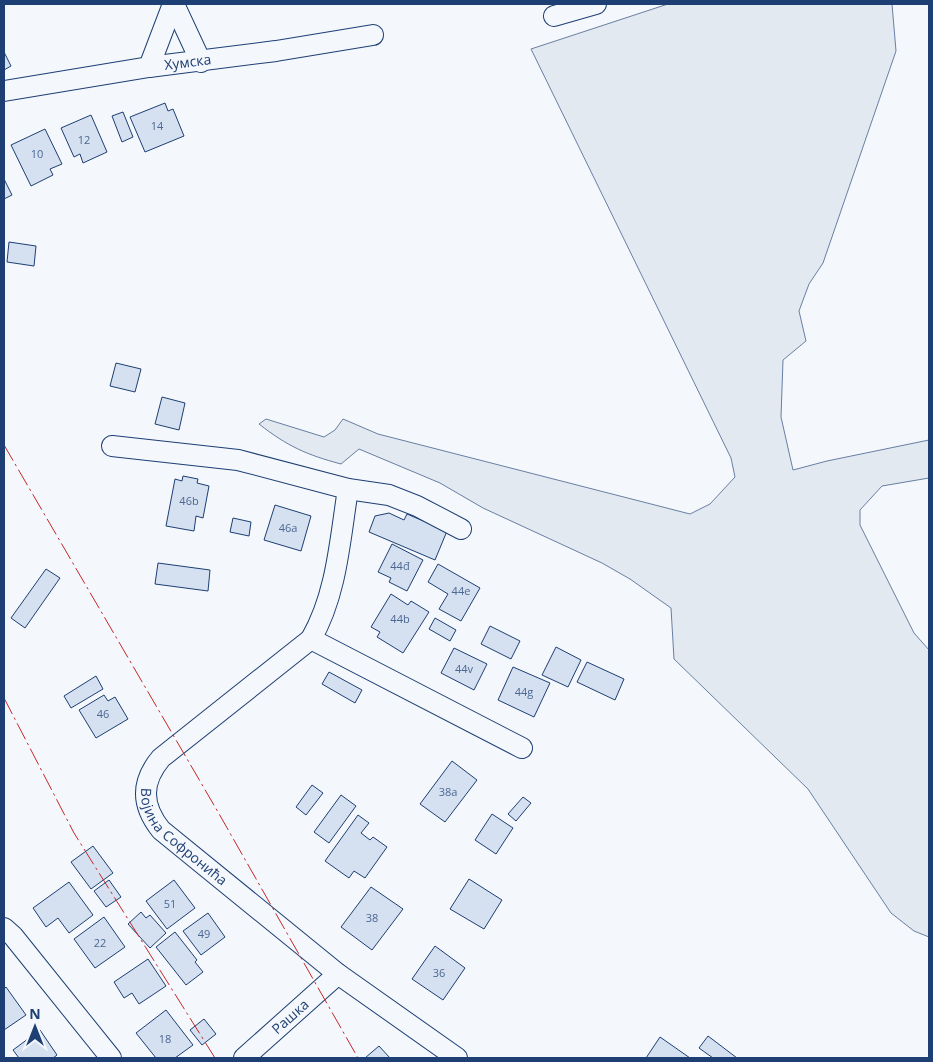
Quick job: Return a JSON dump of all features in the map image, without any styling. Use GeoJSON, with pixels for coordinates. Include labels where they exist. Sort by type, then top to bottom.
{"type":"FeatureCollection","features":[{"type":"Feature","properties":{"kind":"street"},"geometry":{"type":"LineString","coordinates":[[174,4],[201,62]]}},
{"type":"Feature","properties":{"kind":"street"},"geometry":{"type":"LineString","coordinates":[[149,67],[174,4]]}},
{"type":"Feature","properties":{"kind":"street"},"geometry":{"type":"LineString","coordinates":[[554,16],[596,4]]}},
{"type":"Feature","properties":{"kind":"street","name":"Хумска"},"geometry":{"type":"LineString","coordinates":[[4,91],[149,67],[201,62],[373,35]]}},
{"type":"Feature","properties":{"kind":"street"},"geometry":{"type":"LineString","coordinates":[[112,446],[238,460],[348,489],[402,499],[461,529]]}},
{"type":"Feature","properties":{"kind":"street","name":"Војина Софронића"},"geometry":{"type":"LineString","coordinates":[[348,489],[333,578],[325,611],[311,639],[171,749],[154,767],[148,778],[146,790],[148,812],[161,830],[338,974],[457,1058]]}},
{"type":"Feature","properties":{"kind":"street"},"geometry":{"type":"LineString","coordinates":[[311,639],[522,748]]}},
{"type":"Feature","properties":{"kind":"street"},"geometry":{"type":"LineString","coordinates":[[4,928],[13,936],[112,1058]]}},
{"type":"Feature","properties":{"kind":"street","name":"Рашка"},"geometry":{"type":"LineString","coordinates":[[244,1058],[338,974]]}},
{"type":"Feature","properties":{"kind":"shaded area"},"geometry":{"type":"Polygon","coordinates":[[[668,4],[892,4],[896,51],[823,263],[809,284],[799,311],[806,341],[783,360],[781,417],[793,470],[929,440],[929,478],[882,486],[860,510],[860,525],[914,633],[929,650],[929,937],[914,931],[891,913],[808,789],[674,659],[671,608],[630,579],[602,563],[483,508],[440,483],[359,449],[341,464],[318,457],[288,444],[259,424],[266,419],[324,437],[335,430],[343,419],[378,434],[690,514],[710,504],[735,477],[731,458],[531,49],[668,4]]]}},
{"type":"Feature","properties":{"kind":"building"},"geometry":{"type":"Polygon","coordinates":[[[4,52],[11,66],[4,70],[4,52]]]}},
{"type":"Feature","properties":{"kind":"building"},"geometry":{"type":"Polygon","coordinates":[[[165,103],[168,111],[173,109],[184,136],[145,152],[130,117],[165,103]]]}},
{"type":"Feature","properties":{"kind":"building"},"geometry":{"type":"Polygon","coordinates":[[[123,112],[133,137],[122,142],[112,116],[123,112]]]}},
{"type":"Feature","properties":{"kind":"building"},"geometry":{"type":"Polygon","coordinates":[[[91,115],[107,152],[83,163],[80,154],[74,157],[61,128],[91,115]]]}},
{"type":"Feature","properties":{"kind":"building"},"geometry":{"type":"Polygon","coordinates":[[[45,129],[62,164],[50,169],[53,175],[31,186],[11,145],[45,129]]]}},
{"type":"Feature","properties":{"kind":"building"},"geometry":{"type":"Polygon","coordinates":[[[4,179],[12,195],[4,199],[4,179]]]}},
{"type":"Feature","properties":{"kind":"building"},"geometry":{"type":"Polygon","coordinates":[[[9,242],[36,246],[34,266],[7,262],[9,242]]]}},
{"type":"Feature","properties":{"kind":"building"},"geometry":{"type":"Polygon","coordinates":[[[116,363],[141,369],[135,392],[110,386],[116,363]]]}},
{"type":"Feature","properties":{"kind":"building"},"geometry":{"type":"Polygon","coordinates":[[[162,397],[185,403],[179,430],[155,424],[162,397]]]}},
{"type":"Feature","properties":{"kind":"building"},"geometry":{"type":"Polygon","coordinates":[[[183,476],[198,479],[197,483],[209,486],[203,518],[196,516],[194,531],[166,526],[175,479],[182,481],[183,476]]]}},
{"type":"Feature","properties":{"kind":"building"},"geometry":{"type":"Polygon","coordinates":[[[275,505],[311,516],[301,551],[264,540],[275,505]]]}},
{"type":"Feature","properties":{"kind":"building"},"geometry":{"type":"Polygon","coordinates":[[[389,513],[404,520],[407,514],[447,531],[435,560],[369,532],[375,516],[389,513]]]}},
{"type":"Feature","properties":{"kind":"building"},"geometry":{"type":"Polygon","coordinates":[[[233,518],[251,522],[249,536],[230,532],[233,518]]]}},
{"type":"Feature","properties":{"kind":"building"},"geometry":{"type":"Polygon","coordinates":[[[392,544],[423,560],[407,591],[389,582],[391,578],[378,572],[392,544]]]}},
{"type":"Feature","properties":{"kind":"building"},"geometry":{"type":"Polygon","coordinates":[[[158,563],[210,570],[208,591],[155,584],[158,563]]]}},
{"type":"Feature","properties":{"kind":"building"},"geometry":{"type":"Polygon","coordinates":[[[438,564],[480,588],[461,621],[439,609],[448,594],[428,582],[438,564]]]}},
{"type":"Feature","properties":{"kind":"building"},"geometry":{"type":"Polygon","coordinates":[[[46,569],[60,578],[25,628],[11,618],[46,569]]]}},
{"type":"Feature","properties":{"kind":"building"},"geometry":{"type":"Polygon","coordinates":[[[391,594],[408,605],[411,601],[429,612],[403,653],[377,637],[380,632],[371,627],[391,594]]]}},
{"type":"Feature","properties":{"kind":"building"},"geometry":{"type":"Polygon","coordinates":[[[435,618],[456,630],[450,641],[429,629],[435,618]]]}},
{"type":"Feature","properties":{"kind":"building"},"geometry":{"type":"Polygon","coordinates":[[[490,626],[520,641],[511,659],[481,644],[490,626]]]}},
{"type":"Feature","properties":{"kind":"building"},"geometry":{"type":"Polygon","coordinates":[[[556,647],[581,660],[568,687],[542,675],[556,647]]]}},
{"type":"Feature","properties":{"kind":"building"},"geometry":{"type":"Polygon","coordinates":[[[454,648],[487,664],[474,690],[441,673],[454,648]]]}},
{"type":"Feature","properties":{"kind":"building"},"geometry":{"type":"Polygon","coordinates":[[[587,662],[624,679],[615,700],[577,682],[587,662]]]}},
{"type":"Feature","properties":{"kind":"building"},"geometry":{"type":"Polygon","coordinates":[[[513,667],[550,683],[534,717],[498,700],[513,667]]]}},
{"type":"Feature","properties":{"kind":"building"},"geometry":{"type":"Polygon","coordinates":[[[329,672],[362,690],[355,703],[322,684],[329,672]]]}},
{"type":"Feature","properties":{"kind":"building"},"geometry":{"type":"Polygon","coordinates":[[[96,676],[103,689],[71,708],[64,696],[96,676]]]}},
{"type":"Feature","properties":{"kind":"building"},"geometry":{"type":"Polygon","coordinates":[[[104,695],[108,701],[115,697],[128,719],[96,738],[79,710],[104,695]]]}},
{"type":"Feature","properties":{"kind":"building"},"geometry":{"type":"Polygon","coordinates":[[[452,761],[477,780],[445,822],[420,804],[452,761]]]}},
{"type":"Feature","properties":{"kind":"building"},"geometry":{"type":"Polygon","coordinates":[[[312,785],[323,793],[306,815],[296,807],[312,785]]]}},
{"type":"Feature","properties":{"kind":"building"},"geometry":{"type":"Polygon","coordinates":[[[341,795],[356,806],[329,843],[314,832],[341,795]]]}},
{"type":"Feature","properties":{"kind":"building"},"geometry":{"type":"Polygon","coordinates":[[[523,797],[531,803],[516,821],[508,814],[523,797]]]}},
{"type":"Feature","properties":{"kind":"building"},"geometry":{"type":"Polygon","coordinates":[[[492,814],[513,828],[496,854],[475,840],[492,814]]]}},
{"type":"Feature","properties":{"kind":"building"},"geometry":{"type":"Polygon","coordinates":[[[358,815],[369,823],[361,833],[370,840],[373,837],[387,847],[365,878],[354,871],[349,878],[325,861],[358,815]]]}},
{"type":"Feature","properties":{"kind":"building"},"geometry":{"type":"Polygon","coordinates":[[[93,846],[113,873],[91,889],[71,862],[93,846]]]}},
{"type":"Feature","properties":{"kind":"building"},"geometry":{"type":"Polygon","coordinates":[[[469,879],[502,900],[484,929],[450,909],[469,879]]]}},
{"type":"Feature","properties":{"kind":"building"},"geometry":{"type":"Polygon","coordinates":[[[109,880],[121,897],[106,907],[94,891],[109,880]]]}},
{"type":"Feature","properties":{"kind":"building"},"geometry":{"type":"Polygon","coordinates":[[[174,880],[195,908],[167,929],[146,901],[174,880]]]}},
{"type":"Feature","properties":{"kind":"building"},"geometry":{"type":"Polygon","coordinates":[[[69,882],[93,915],[69,933],[58,918],[46,927],[33,908],[69,882]]]}},
{"type":"Feature","properties":{"kind":"building"},"geometry":{"type":"Polygon","coordinates":[[[371,887],[403,909],[372,950],[341,927],[371,887]]]}},
{"type":"Feature","properties":{"kind":"building"},"geometry":{"type":"Polygon","coordinates":[[[141,912],[146,918],[150,915],[166,933],[150,948],[128,924],[141,912]]]}},
{"type":"Feature","properties":{"kind":"building"},"geometry":{"type":"Polygon","coordinates":[[[208,913],[225,937],[201,955],[183,931],[208,913]]]}},
{"type":"Feature","properties":{"kind":"building"},"geometry":{"type":"Polygon","coordinates":[[[104,917],[125,947],[95,968],[74,939],[104,917]]]}},
{"type":"Feature","properties":{"kind":"building"},"geometry":{"type":"Polygon","coordinates":[[[175,932],[197,960],[195,962],[203,972],[186,985],[156,947],[175,932]]]}},
{"type":"Feature","properties":{"kind":"building"},"geometry":{"type":"Polygon","coordinates":[[[435,946],[465,968],[443,1000],[412,979],[435,946]]]}},
{"type":"Feature","properties":{"kind":"building"},"geometry":{"type":"Polygon","coordinates":[[[148,959],[166,986],[139,1004],[132,993],[124,998],[114,982],[148,959]]]}},
{"type":"Feature","properties":{"kind":"building"},"geometry":{"type":"Polygon","coordinates":[[[6,987],[26,1015],[4,1030],[4,989],[6,987]]]}},
{"type":"Feature","properties":{"kind":"building"},"geometry":{"type":"Polygon","coordinates":[[[166,1010],[193,1045],[175,1058],[156,1058],[136,1033],[166,1010]]]}},
{"type":"Feature","properties":{"kind":"building"},"geometry":{"type":"Polygon","coordinates":[[[204,1019],[216,1034],[202,1045],[190,1030],[204,1019]]]}},
{"type":"Feature","properties":{"kind":"building"},"geometry":{"type":"Polygon","coordinates":[[[40,1030],[57,1055],[53,1058],[19,1058],[13,1050],[40,1030]]]}},
{"type":"Feature","properties":{"kind":"building"},"geometry":{"type":"Polygon","coordinates":[[[708,1036],[737,1058],[713,1058],[699,1048],[708,1036]]]}},
{"type":"Feature","properties":{"kind":"building"},"geometry":{"type":"Polygon","coordinates":[[[660,1037],[690,1058],[646,1058],[660,1037]]]}},
{"type":"Feature","properties":{"kind":"building"},"geometry":{"type":"Polygon","coordinates":[[[379,1046],[390,1058],[365,1058],[379,1046]]]}},
{"type":"Feature","properties":{"kind":"power"},"geometry":{"type":"LineString","coordinates":[[4,445],[218,812],[358,1058]]}},
{"type":"Feature","properties":{"kind":"power"},"geometry":{"type":"LineString","coordinates":[[4,698],[74,833],[215,1058]]}}]}
